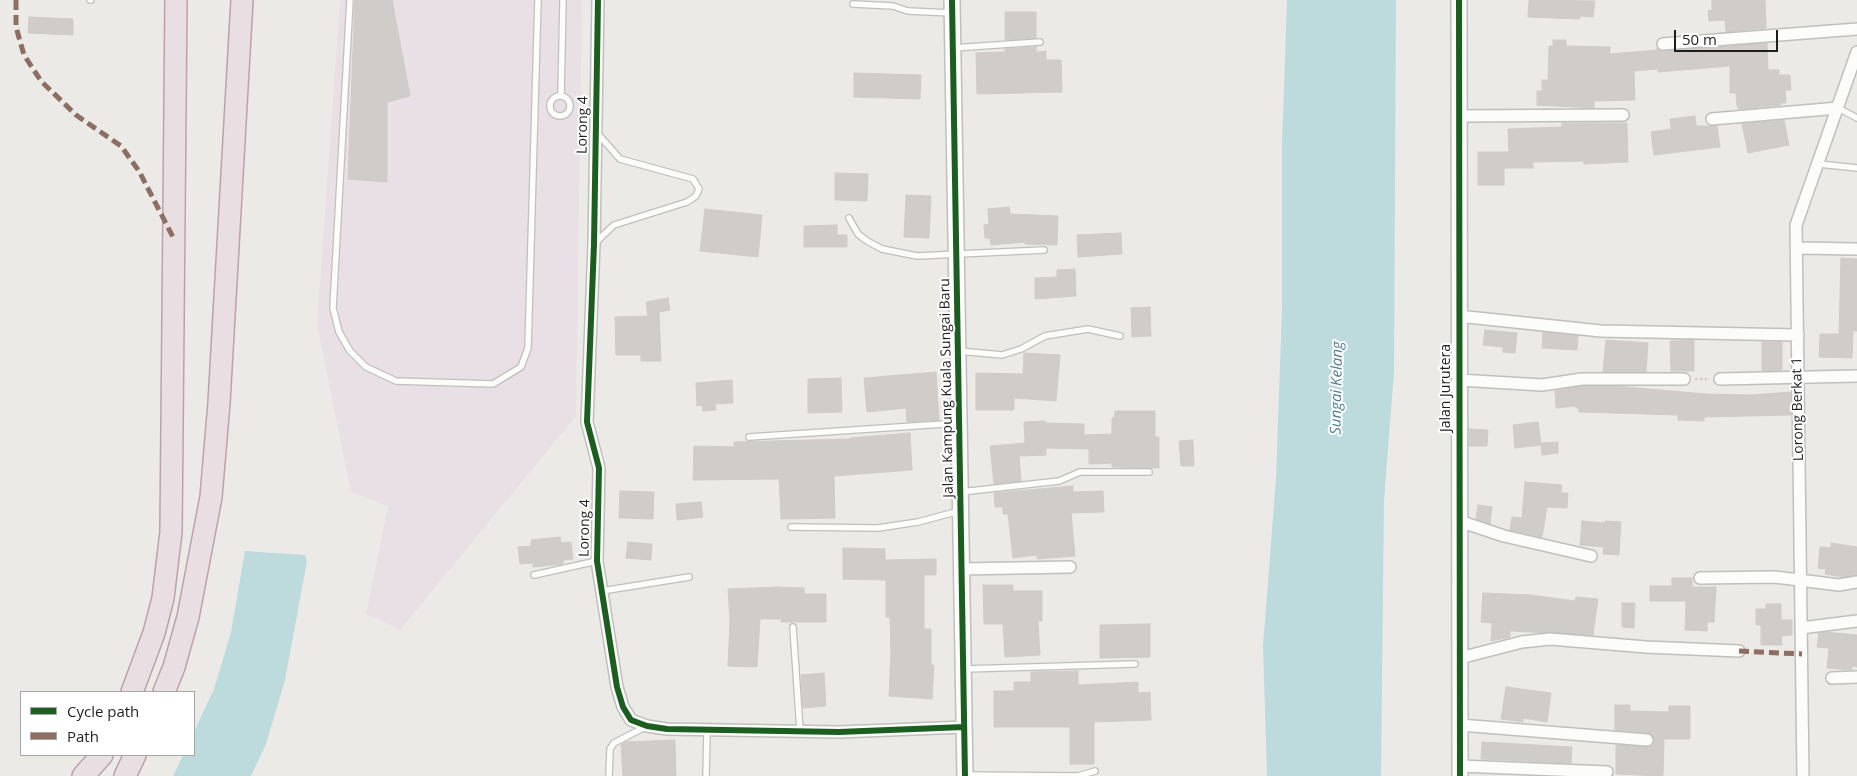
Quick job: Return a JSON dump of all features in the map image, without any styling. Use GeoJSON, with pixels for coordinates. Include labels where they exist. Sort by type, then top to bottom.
{"type":"FeatureCollection","features":[{"type":"Feature","properties":{"kind":"highway"},"geometry":{"type":"LineString","coordinates":[[132,691],[154,633],[163,598],[171,532],[176,0]]}},
{"type":"Feature","properties":{"kind":"highway"},"geometry":{"type":"LineString","coordinates":[[164,691],[188,617],[211,497],[219,403],[242,0]]}},
{"type":"Feature","properties":{"kind":"highway"},"geometry":{"type":"LineString","coordinates":[[83,776],[103,756]]}},
{"type":"Feature","properties":{"kind":"highway"},"geometry":{"type":"LineString","coordinates":[[94,776],[104,756]]}},
{"type":"Feature","properties":{"kind":"highway"},"geometry":{"type":"LineString","coordinates":[[124,776],[134,756]]}},
{"type":"Feature","properties":{"kind":"street","name":"Lorong 4"},"geometry":{"type":"LineString","coordinates":[[598,0],[594,244],[586,395],[587,422],[599,468],[597,561],[617,687],[623,707],[630,720],[646,726],[708,730],[800,731],[964,727]]}},
{"type":"Feature","properties":{"kind":"street","name":"Jalan Jurutera"},"geometry":{"type":"LineString","coordinates":[[1459,0],[1460,771]]}},
{"type":"Feature","properties":{"kind":"street","name":"Jalan Kampung Kuala Sungai Baru"},"geometry":{"type":"LineString","coordinates":[[952,6],[965,775]]}},
{"type":"Feature","properties":{"kind":"street"},"geometry":{"type":"LineString","coordinates":[[1663,44],[1857,29]]}},
{"type":"Feature","properties":{"kind":"street","name":"Lorong Berkat 1"},"geometry":{"type":"LineString","coordinates":[[1803,776],[1796,225],[1838,108],[1856,64],[1857,52]]}},
{"type":"Feature","properties":{"kind":"street"},"geometry":{"type":"LineString","coordinates":[[1712,119],[1838,108]]}},
{"type":"Feature","properties":{"kind":"street"},"geometry":{"type":"LineString","coordinates":[[1458,116],[1623,115]]}},
{"type":"Feature","properties":{"kind":"street"},"geometry":{"type":"LineString","coordinates":[[1797,248],[1857,249]]}},
{"type":"Feature","properties":{"kind":"street"},"geometry":{"type":"LineString","coordinates":[[1458,316],[1601,331],[1798,335]]}},
{"type":"Feature","properties":{"kind":"street"},"geometry":{"type":"LineString","coordinates":[[1720,379],[1857,376]]}},
{"type":"Feature","properties":{"kind":"street"},"geometry":{"type":"LineString","coordinates":[[1458,380],[1542,385],[1582,379],[1684,379]]}},
{"type":"Feature","properties":{"kind":"street"},"geometry":{"type":"LineString","coordinates":[[1459,521],[1504,536],[1591,556]]}},
{"type":"Feature","properties":{"kind":"street"},"geometry":{"type":"LineString","coordinates":[[962,569],[1070,567]]}},
{"type":"Feature","properties":{"kind":"street"},"geometry":{"type":"LineString","coordinates":[[1700,578],[1775,577],[1839,586],[1857,582]]}},
{"type":"Feature","properties":{"kind":"street"},"geometry":{"type":"LineString","coordinates":[[1802,628],[1857,621]]}},
{"type":"Feature","properties":{"kind":"street"},"geometry":{"type":"LineString","coordinates":[[1460,658],[1522,642],[1550,639],[1646,647],[1739,651]]}},
{"type":"Feature","properties":{"kind":"street"},"geometry":{"type":"LineString","coordinates":[[1832,678],[1857,677]]}},
{"type":"Feature","properties":{"kind":"street"},"geometry":{"type":"LineString","coordinates":[[1460,725],[1647,740]]}},
{"type":"Feature","properties":{"kind":"street"},"geometry":{"type":"LineString","coordinates":[[1460,771],[1607,772]]}},
{"type":"Feature","properties":{"kind":"lane"},"geometry":{"type":"LineString","coordinates":[[350,0],[333,308],[339,332],[350,351],[366,367],[396,381],[493,384],[521,367],[528,348],[538,0]]}},
{"type":"Feature","properties":{"kind":"lane"},"geometry":{"type":"LineString","coordinates":[[561,96],[563,0]]}},
{"type":"Feature","properties":{"kind":"lane"},"geometry":{"type":"LineString","coordinates":[[853,4],[893,6],[908,11],[952,6]]}},
{"type":"Feature","properties":{"kind":"lane"},"geometry":{"type":"LineString","coordinates":[[953,48],[1040,42]]}},
{"type":"Feature","properties":{"kind":"lane"},"geometry":{"type":"LineString","coordinates":[[1838,108],[1857,118]]}},
{"type":"Feature","properties":{"kind":"lane"},"geometry":{"type":"LineString","coordinates":[[594,244],[614,225],[688,202],[696,196],[699,188],[693,179],[686,176],[631,164],[620,159],[595,130]]}},
{"type":"Feature","properties":{"kind":"lane"},"geometry":{"type":"LineString","coordinates":[[1819,164],[1857,168]]}},
{"type":"Feature","properties":{"kind":"lane"},"geometry":{"type":"LineString","coordinates":[[849,218],[858,234],[882,249],[917,256],[1044,250]]}},
{"type":"Feature","properties":{"kind":"lane"},"geometry":{"type":"LineString","coordinates":[[959,351],[1002,355],[1021,349],[1045,336],[1088,329],[1120,336]]}},
{"type":"Feature","properties":{"kind":"lane"},"geometry":{"type":"LineString","coordinates":[[749,437],[960,422]]}},
{"type":"Feature","properties":{"kind":"lane"},"geometry":{"type":"LineString","coordinates":[[961,492],[1059,481],[1080,472],[1149,472]]}},
{"type":"Feature","properties":{"kind":"lane"},"geometry":{"type":"LineString","coordinates":[[791,527],[878,528],[918,522],[961,511]]}},
{"type":"Feature","properties":{"kind":"lane"},"geometry":{"type":"LineString","coordinates":[[534,575],[597,561]]}},
{"type":"Feature","properties":{"kind":"lane"},"geometry":{"type":"LineString","coordinates":[[602,591],[689,577]]}},
{"type":"Feature","properties":{"kind":"lane"},"geometry":{"type":"LineString","coordinates":[[793,627],[800,731]]}},
{"type":"Feature","properties":{"kind":"lane"},"geometry":{"type":"LineString","coordinates":[[964,669],[1134,664]]}},
{"type":"Feature","properties":{"kind":"lane"},"geometry":{"type":"LineString","coordinates":[[609,776],[610,750],[614,743],[646,726]]}},
{"type":"Feature","properties":{"kind":"lane"},"geometry":{"type":"LineString","coordinates":[[706,776],[708,730]]}},
{"type":"Feature","properties":{"kind":"lane"},"geometry":{"type":"LineString","coordinates":[[965,775],[1078,776],[1095,771]]}},
{"type":"Feature","properties":{"kind":"path"},"geometry":{"type":"LineString","coordinates":[[1684,379],[1720,379]]}},
{"type":"Feature","properties":{"kind":"shaded area"},"geometry":{"type":"Polygon","coordinates":[[[340,0],[582,0],[576,416],[400,630],[366,614],[388,506],[351,492],[317,324],[340,0]]]}},
{"type":"Feature","properties":{"kind":"water","name":"Sungai Kelang"},"geometry":{"type":"Polygon","coordinates":[[[1287,0],[1396,0],[1394,372],[1384,500],[1381,776],[1267,776],[1263,646],[1276,478],[1282,308],[1282,146],[1287,0]]]}},
{"type":"Feature","properties":{"kind":"water"},"geometry":{"type":"Polygon","coordinates":[[[245,551],[305,555],[307,561],[285,680],[266,744],[251,776],[173,776],[183,756],[195,756],[195,730],[214,689],[231,632],[245,551]]]}},
{"type":"Feature","properties":{"kind":"building"},"geometry":{"type":"Polygon","coordinates":[[[355,0],[392,0],[410,96],[387,102],[387,182],[348,179],[355,0]]]}},
{"type":"Feature","properties":{"kind":"building"},"geometry":{"type":"Polygon","coordinates":[[[1529,0],[1595,1],[1593,17],[1580,16],[1580,19],[1528,17],[1529,0]]]}},
{"type":"Feature","properties":{"kind":"building"},"geometry":{"type":"Polygon","coordinates":[[[1712,0],[1765,0],[1766,28],[1726,32],[1725,20],[1709,21],[1708,11],[1712,10],[1712,0]]]}},
{"type":"Feature","properties":{"kind":"building"},"geometry":{"type":"Polygon","coordinates":[[[1005,12],[1036,12],[1036,38],[1005,40],[1005,12]]]}},
{"type":"Feature","properties":{"kind":"building"},"geometry":{"type":"Polygon","coordinates":[[[29,17],[73,19],[73,35],[28,33],[29,17]]]}},
{"type":"Feature","properties":{"kind":"building"},"geometry":{"type":"Polygon","coordinates":[[[1553,40],[1566,40],[1566,46],[1610,47],[1610,54],[1657,50],[1657,48],[1664,51],[1767,43],[1768,70],[1779,70],[1779,75],[1790,75],[1791,90],[1785,90],[1786,103],[1781,103],[1781,105],[1739,109],[1736,93],[1730,93],[1730,66],[1658,72],[1658,69],[1634,71],[1635,100],[1594,101],[1594,108],[1537,105],[1537,91],[1542,91],[1542,80],[1548,80],[1549,46],[1553,46],[1553,40]]]}},
{"type":"Feature","properties":{"kind":"building"},"geometry":{"type":"Polygon","coordinates":[[[1036,47],[1036,52],[1046,51],[1046,60],[1061,60],[1062,92],[977,94],[976,53],[1005,52],[1005,49],[1036,47]]]}},
{"type":"Feature","properties":{"kind":"building"},"geometry":{"type":"Polygon","coordinates":[[[854,73],[921,75],[920,99],[854,97],[854,73]]]}},
{"type":"Feature","properties":{"kind":"building"},"geometry":{"type":"Polygon","coordinates":[[[1695,116],[1696,126],[1717,126],[1720,147],[1654,155],[1651,132],[1671,129],[1670,119],[1695,116]]]}},
{"type":"Feature","properties":{"kind":"building"},"geometry":{"type":"Polygon","coordinates":[[[1784,120],[1789,145],[1748,153],[1742,124],[1784,120]]]}},
{"type":"Feature","properties":{"kind":"building"},"geometry":{"type":"Polygon","coordinates":[[[1562,123],[1627,123],[1628,162],[1584,164],[1584,161],[1533,162],[1533,168],[1504,168],[1504,185],[1478,185],[1478,152],[1509,152],[1508,129],[1562,127],[1562,123]]]}},
{"type":"Feature","properties":{"kind":"building"},"geometry":{"type":"Polygon","coordinates":[[[835,173],[868,174],[867,201],[835,200],[835,173]]]}},
{"type":"Feature","properties":{"kind":"building"},"geometry":{"type":"Polygon","coordinates":[[[906,195],[931,196],[929,238],[904,237],[906,195]]]}},
{"type":"Feature","properties":{"kind":"building"},"geometry":{"type":"Polygon","coordinates":[[[1009,207],[1010,214],[1058,216],[1057,245],[1025,244],[1025,242],[991,245],[990,238],[985,238],[984,225],[989,224],[988,209],[1009,207]]]}},
{"type":"Feature","properties":{"kind":"building"},"geometry":{"type":"Polygon","coordinates":[[[705,209],[762,215],[758,257],[700,251],[705,209]]]}},
{"type":"Feature","properties":{"kind":"building"},"geometry":{"type":"Polygon","coordinates":[[[837,225],[837,235],[847,235],[847,247],[804,247],[804,226],[837,225]]]}},
{"type":"Feature","properties":{"kind":"building"},"geometry":{"type":"Polygon","coordinates":[[[1121,233],[1122,254],[1078,257],[1077,235],[1121,233]]]}},
{"type":"Feature","properties":{"kind":"building"},"geometry":{"type":"Polygon","coordinates":[[[1841,258],[1857,259],[1857,331],[1853,331],[1852,358],[1819,357],[1820,334],[1839,334],[1841,258]]]}},
{"type":"Feature","properties":{"kind":"building"},"geometry":{"type":"Polygon","coordinates":[[[1075,269],[1076,296],[1035,299],[1035,278],[1057,277],[1057,270],[1075,269]]]}},
{"type":"Feature","properties":{"kind":"building"},"geometry":{"type":"Polygon","coordinates":[[[668,298],[670,310],[659,312],[661,361],[641,361],[641,355],[616,355],[615,317],[648,316],[646,302],[668,298]]]}},
{"type":"Feature","properties":{"kind":"building"},"geometry":{"type":"Polygon","coordinates":[[[1150,307],[1151,336],[1132,337],[1131,308],[1150,307]]]}},
{"type":"Feature","properties":{"kind":"building"},"geometry":{"type":"Polygon","coordinates":[[[1485,330],[1517,333],[1515,353],[1503,352],[1503,347],[1483,345],[1485,330]]]}},
{"type":"Feature","properties":{"kind":"building"},"geometry":{"type":"Polygon","coordinates":[[[1543,332],[1578,336],[1577,350],[1542,348],[1543,332]]]}},
{"type":"Feature","properties":{"kind":"building"},"geometry":{"type":"Polygon","coordinates":[[[1606,340],[1648,343],[1646,372],[1603,372],[1606,340]]]}},
{"type":"Feature","properties":{"kind":"building"},"geometry":{"type":"Polygon","coordinates":[[[1694,340],[1694,371],[1671,371],[1670,341],[1694,340]]]}},
{"type":"Feature","properties":{"kind":"building"},"geometry":{"type":"Polygon","coordinates":[[[1762,342],[1782,342],[1782,370],[1762,371],[1762,342]]]}},
{"type":"Feature","properties":{"kind":"building"},"geometry":{"type":"Polygon","coordinates":[[[1024,353],[1060,355],[1056,401],[1014,398],[1014,410],[976,410],[976,373],[1023,374],[1024,353]]]}},
{"type":"Feature","properties":{"kind":"building"},"geometry":{"type":"Polygon","coordinates":[[[936,372],[939,420],[907,422],[906,408],[867,412],[864,378],[936,372]]]}},
{"type":"Feature","properties":{"kind":"building"},"geometry":{"type":"Polygon","coordinates":[[[841,378],[842,412],[808,413],[808,379],[841,378]]]}},
{"type":"Feature","properties":{"kind":"building"},"geometry":{"type":"Polygon","coordinates":[[[732,380],[733,403],[715,404],[716,410],[703,411],[702,405],[697,406],[696,383],[732,380]]]}},
{"type":"Feature","properties":{"kind":"building"},"geometry":{"type":"Polygon","coordinates":[[[1614,386],[1705,394],[1751,395],[1791,392],[1791,415],[1704,417],[1704,421],[1678,420],[1678,415],[1579,412],[1579,408],[1576,408],[1576,406],[1556,408],[1555,391],[1578,387],[1614,386]]]}},
{"type":"Feature","properties":{"kind":"building"},"geometry":{"type":"Polygon","coordinates":[[[1115,411],[1155,411],[1155,437],[1159,437],[1159,468],[1112,467],[1112,463],[1089,464],[1089,449],[1046,448],[1046,455],[1019,456],[1021,481],[994,484],[990,446],[1025,443],[1024,422],[1045,421],[1045,423],[1084,424],[1084,435],[1112,434],[1112,418],[1115,417],[1115,411]]]}},
{"type":"Feature","properties":{"kind":"building"},"geometry":{"type":"Polygon","coordinates":[[[1538,422],[1541,445],[1515,448],[1513,425],[1538,422]]]}},
{"type":"Feature","properties":{"kind":"building"},"geometry":{"type":"Polygon","coordinates":[[[1469,429],[1488,430],[1487,446],[1469,446],[1469,429]]]}},
{"type":"Feature","properties":{"kind":"building"},"geometry":{"type":"Polygon","coordinates":[[[910,433],[912,470],[834,476],[835,518],[781,519],[779,479],[693,480],[694,446],[734,447],[734,442],[850,439],[910,433]]]}},
{"type":"Feature","properties":{"kind":"building"},"geometry":{"type":"Polygon","coordinates":[[[1193,440],[1194,466],[1181,466],[1179,441],[1193,440]]]}},
{"type":"Feature","properties":{"kind":"building"},"geometry":{"type":"Polygon","coordinates":[[[1558,442],[1558,453],[1542,455],[1541,443],[1558,442]]]}},
{"type":"Feature","properties":{"kind":"building"},"geometry":{"type":"Polygon","coordinates":[[[1525,482],[1562,485],[1561,493],[1568,493],[1567,508],[1547,507],[1542,537],[1510,530],[1512,517],[1522,518],[1525,482]]]}},
{"type":"Feature","properties":{"kind":"building"},"geometry":{"type":"Polygon","coordinates":[[[1073,486],[1073,492],[1103,491],[1104,512],[1071,513],[1075,556],[1037,559],[1037,555],[1013,558],[1008,514],[1003,514],[1003,507],[995,507],[994,493],[1073,486]]]}},
{"type":"Feature","properties":{"kind":"building"},"geometry":{"type":"Polygon","coordinates":[[[620,491],[654,492],[653,519],[619,518],[620,491]]]}},
{"type":"Feature","properties":{"kind":"building"},"geometry":{"type":"Polygon","coordinates":[[[701,502],[703,517],[677,520],[676,504],[701,502]]]}},
{"type":"Feature","properties":{"kind":"building"},"geometry":{"type":"Polygon","coordinates":[[[1478,505],[1492,507],[1490,524],[1476,519],[1478,505]]]}},
{"type":"Feature","properties":{"kind":"building"},"geometry":{"type":"Polygon","coordinates":[[[1582,521],[1621,522],[1619,555],[1603,554],[1604,547],[1580,545],[1582,521]]]}},
{"type":"Feature","properties":{"kind":"building"},"geometry":{"type":"Polygon","coordinates":[[[560,537],[561,543],[571,542],[573,559],[563,560],[563,564],[533,567],[533,563],[520,564],[518,547],[531,546],[531,540],[560,537]]]}},
{"type":"Feature","properties":{"kind":"building"},"geometry":{"type":"Polygon","coordinates":[[[628,542],[652,544],[651,560],[626,558],[628,542]]]}},
{"type":"Feature","properties":{"kind":"building"},"geometry":{"type":"Polygon","coordinates":[[[1831,543],[1857,547],[1857,575],[1843,577],[1825,574],[1826,569],[1818,568],[1820,547],[1831,548],[1831,543]]]}},
{"type":"Feature","properties":{"kind":"building"},"geometry":{"type":"Polygon","coordinates":[[[843,548],[885,549],[885,560],[936,559],[936,575],[924,575],[924,629],[931,629],[931,665],[934,665],[932,699],[889,696],[891,652],[890,617],[886,617],[886,580],[843,579],[843,548]]]}},
{"type":"Feature","properties":{"kind":"building"},"geometry":{"type":"Polygon","coordinates":[[[1672,578],[1692,578],[1692,587],[1716,587],[1714,622],[1707,622],[1707,631],[1685,630],[1686,601],[1650,601],[1650,586],[1672,586],[1672,578]]]}},
{"type":"Feature","properties":{"kind":"building"},"geometry":{"type":"Polygon","coordinates":[[[983,585],[1013,585],[1013,591],[1042,591],[1042,621],[1038,621],[1040,655],[1005,657],[1003,624],[984,624],[983,585]]]}},
{"type":"Feature","properties":{"kind":"building"},"geometry":{"type":"Polygon","coordinates":[[[804,588],[804,594],[826,594],[826,622],[781,622],[781,619],[760,619],[757,667],[728,666],[730,620],[728,589],[804,588]]]}},
{"type":"Feature","properties":{"kind":"building"},"geometry":{"type":"Polygon","coordinates":[[[1483,593],[1531,595],[1575,601],[1576,597],[1598,599],[1593,635],[1510,631],[1510,637],[1491,641],[1492,623],[1481,622],[1483,593]]]}},
{"type":"Feature","properties":{"kind":"building"},"geometry":{"type":"Polygon","coordinates":[[[1622,603],[1635,603],[1634,628],[1622,627],[1622,603]]]}},
{"type":"Feature","properties":{"kind":"building"},"geometry":{"type":"Polygon","coordinates":[[[1766,604],[1781,604],[1781,620],[1792,620],[1792,635],[1781,636],[1782,645],[1761,645],[1761,625],[1756,625],[1756,609],[1766,609],[1766,604]]]}},
{"type":"Feature","properties":{"kind":"building"},"geometry":{"type":"Polygon","coordinates":[[[1150,624],[1150,657],[1100,658],[1100,625],[1150,624]]]}},
{"type":"Feature","properties":{"kind":"building"},"geometry":{"type":"Polygon","coordinates":[[[1819,633],[1857,635],[1857,667],[1853,666],[1851,670],[1827,668],[1829,648],[1817,647],[1819,633]]]}},
{"type":"Feature","properties":{"kind":"building"},"geometry":{"type":"Polygon","coordinates":[[[1078,671],[1078,685],[1138,682],[1138,693],[1150,692],[1151,720],[1094,722],[1094,764],[1070,764],[1070,727],[994,727],[994,691],[1014,691],[1014,682],[1031,682],[1031,672],[1078,671]]]}},
{"type":"Feature","properties":{"kind":"building"},"geometry":{"type":"Polygon","coordinates":[[[824,673],[826,706],[803,708],[801,675],[824,673]]]}},
{"type":"Feature","properties":{"kind":"building"},"geometry":{"type":"Polygon","coordinates":[[[1506,687],[1551,693],[1547,722],[1523,718],[1523,722],[1501,719],[1506,687]]]}},
{"type":"Feature","properties":{"kind":"building"},"geometry":{"type":"Polygon","coordinates":[[[1615,705],[1630,705],[1630,711],[1669,712],[1669,706],[1690,706],[1690,739],[1664,739],[1663,776],[1616,774],[1616,745],[1647,747],[1653,745],[1654,740],[1648,733],[1615,730],[1615,705]]]}},
{"type":"Feature","properties":{"kind":"building"},"geometry":{"type":"Polygon","coordinates":[[[675,740],[676,776],[623,776],[621,745],[626,742],[675,740]]]}},
{"type":"Feature","properties":{"kind":"building"},"geometry":{"type":"Polygon","coordinates":[[[1482,742],[1572,747],[1571,763],[1481,759],[1482,742]]]}},
{"type":"Feature","properties":{"kind":"marked path"},"geometry":{"type":"LineString","coordinates":[[16,0],[16,27],[24,55],[41,81],[76,115],[121,146],[139,171],[174,239]]}},
{"type":"Feature","properties":{"kind":"marked path"},"geometry":{"type":"LineString","coordinates":[[1739,651],[1802,654]]}},
{"type":"Feature","properties":{"kind":"cycle path"},"geometry":{"type":"LineString","coordinates":[[598,0],[594,244],[587,422],[599,468],[597,561],[617,687],[623,707],[631,720],[647,726],[667,729],[839,732],[964,727]]}},
{"type":"Feature","properties":{"kind":"cycle path"},"geometry":{"type":"LineString","coordinates":[[952,0],[965,776]]}},
{"type":"Feature","properties":{"kind":"cycle path"},"geometry":{"type":"LineString","coordinates":[[1459,0],[1460,776]]}}]}
